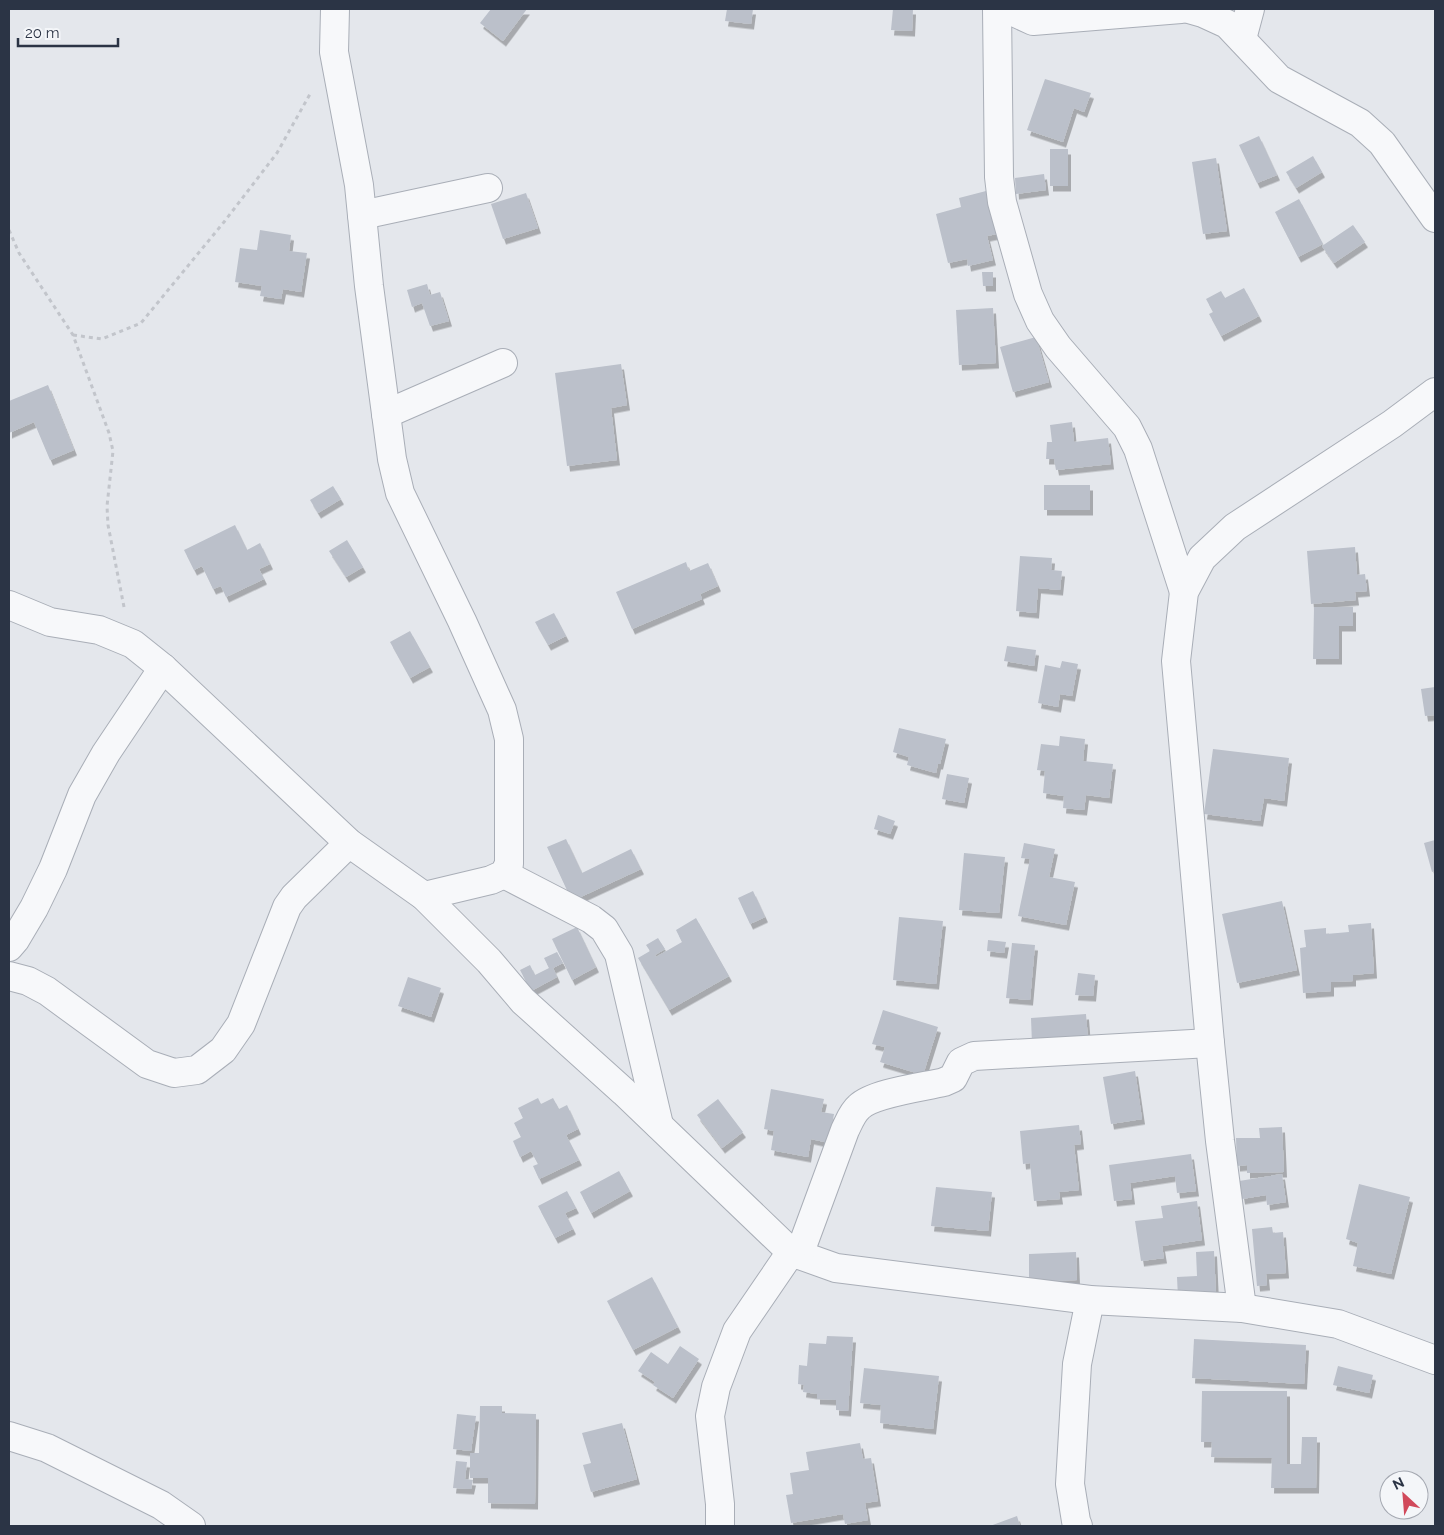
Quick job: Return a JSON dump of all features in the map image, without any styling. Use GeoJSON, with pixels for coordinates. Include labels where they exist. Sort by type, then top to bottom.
{"type":"FeatureCollection","features":[{"type":"Feature","properties":{"kind":"street"},"geometry":{"type":"LineString","coordinates":[[335,9],[334,52],[359,185],[369,286],[386,414],[392,459],[400,493],[462,621],[502,710],[508,739],[509,864],[504,874],[492,880],[424,896]]}},
{"type":"Feature","properties":{"kind":"street"},"geometry":{"type":"LineString","coordinates":[[997,9],[1000,186],[1002,202],[1028,294],[1040,321],[1054,341],[1127,427],[1138,449],[1184,592]]}},
{"type":"Feature","properties":{"kind":"street"},"geometry":{"type":"LineString","coordinates":[[1007,9],[1033,21],[1181,9]]}},
{"type":"Feature","properties":{"kind":"street"},"geometry":{"type":"LineString","coordinates":[[1189,9],[1227,24],[1279,79],[1360,123],[1382,143],[1435,218]]}},
{"type":"Feature","properties":{"kind":"street"},"geometry":{"type":"LineString","coordinates":[[1242,39],[1250,9]]}},
{"type":"Feature","properties":{"kind":"street"},"geometry":{"type":"LineString","coordinates":[[362,215],[488,188]]}},
{"type":"Feature","properties":{"kind":"street"},"geometry":{"type":"LineString","coordinates":[[386,414],[503,363]]}},
{"type":"Feature","properties":{"kind":"street"},"geometry":{"type":"LineString","coordinates":[[1242,1308],[1220,1141],[1210,1043],[1176,661],[1184,592],[1202,558],[1235,527],[1392,424],[1435,392]]}},
{"type":"Feature","properties":{"kind":"street"},"geometry":{"type":"LineString","coordinates":[[9,605],[50,622],[99,630],[133,644],[163,668],[350,843],[424,896],[490,961],[523,1001],[795,1253],[836,1268],[1090,1300],[1242,1308],[1338,1324],[1435,1360]]}},
{"type":"Feature","properties":{"kind":"street"},"geometry":{"type":"LineString","coordinates":[[9,947],[34,908],[53,869],[82,795],[106,753],[163,668]]}},
{"type":"Feature","properties":{"kind":"street"},"geometry":{"type":"LineString","coordinates":[[9,976],[28,981],[47,991],[147,1064],[174,1073],[197,1070],[223,1050],[242,1024],[294,896],[350,843]]}},
{"type":"Feature","properties":{"kind":"street"},"geometry":{"type":"LineString","coordinates":[[504,874],[591,919],[604,929],[619,954],[659,1125]]}},
{"type":"Feature","properties":{"kind":"street"},"geometry":{"type":"LineString","coordinates":[[720,1526],[720,1504],[710,1416],[716,1387],[737,1332],[795,1253],[845,1130],[854,1112],[860,1106],[870,1099],[944,1082],[953,1078],[961,1062],[974,1056],[1210,1043]]}},
{"type":"Feature","properties":{"kind":"street"},"geometry":{"type":"LineString","coordinates":[[1078,1526],[1070,1484],[1071,1464],[1077,1364],[1090,1300]]}},
{"type":"Feature","properties":{"kind":"street"},"geometry":{"type":"LineString","coordinates":[[9,1436],[55,1452],[161,1505],[191,1526]]}},
{"type":"Feature","properties":{"kind":"path"},"geometry":{"type":"LineString","coordinates":[[73,335],[102,339],[141,323],[224,222],[276,154],[334,52]]}},
{"type":"Feature","properties":{"kind":"path"},"geometry":{"type":"LineString","coordinates":[[9,230],[19,254],[73,335],[109,433],[113,451],[107,506],[108,525],[133,644]]}},
{"type":"Feature","properties":{"kind":"building"},"geometry":{"type":"Polygon","coordinates":[[[491,9],[527,9],[503,41],[480,23],[491,9]]]}},
{"type":"Feature","properties":{"kind":"building"},"geometry":{"type":"Polygon","coordinates":[[[727,9],[753,9],[751,24],[725,21],[727,9]]]}},
{"type":"Feature","properties":{"kind":"building"},"geometry":{"type":"Polygon","coordinates":[[[893,9],[913,9],[912,31],[891,30],[893,9]]]}},
{"type":"Feature","properties":{"kind":"building"},"geometry":{"type":"Polygon","coordinates":[[[1045,79],[1091,93],[1084,112],[1074,108],[1063,142],[1027,130],[1045,79]]]}},
{"type":"Feature","properties":{"kind":"building"},"geometry":{"type":"Polygon","coordinates":[[[1259,136],[1277,175],[1257,183],[1239,145],[1259,136]]]}},
{"type":"Feature","properties":{"kind":"building"},"geometry":{"type":"Polygon","coordinates":[[[1050,149],[1068,149],[1068,186],[1050,186],[1050,149]]]}},
{"type":"Feature","properties":{"kind":"building"},"geometry":{"type":"Polygon","coordinates":[[[1313,156],[1322,172],[1296,188],[1286,172],[1313,156]]]}},
{"type":"Feature","properties":{"kind":"building"},"geometry":{"type":"Polygon","coordinates":[[[1216,158],[1227,231],[1203,234],[1192,162],[1216,158]]]}},
{"type":"Feature","properties":{"kind":"building"},"geometry":{"type":"Polygon","coordinates":[[[1044,174],[1046,190],[1016,194],[1015,178],[1044,174]]]}},
{"type":"Feature","properties":{"kind":"building"},"geometry":{"type":"Polygon","coordinates":[[[986,191],[997,234],[987,236],[993,260],[968,266],[967,259],[948,263],[936,214],[961,207],[959,198],[986,191]]]}},
{"type":"Feature","properties":{"kind":"building"},"geometry":{"type":"Polygon","coordinates":[[[526,193],[538,228],[503,239],[491,204],[526,193]]]}},
{"type":"Feature","properties":{"kind":"building"},"geometry":{"type":"Polygon","coordinates":[[[1299,199],[1323,244],[1298,257],[1275,212],[1299,199]]]}},
{"type":"Feature","properties":{"kind":"building"},"geometry":{"type":"Polygon","coordinates":[[[1353,225],[1365,242],[1334,263],[1322,246],[1353,225]]]}},
{"type":"Feature","properties":{"kind":"building"},"geometry":{"type":"Polygon","coordinates":[[[260,230],[291,235],[289,251],[307,253],[301,292],[283,289],[281,299],[260,296],[262,286],[235,282],[240,248],[257,250],[260,230]]]}},
{"type":"Feature","properties":{"kind":"building"},"geometry":{"type":"Polygon","coordinates":[[[982,272],[993,272],[993,286],[983,286],[982,272]]]}},
{"type":"Feature","properties":{"kind":"building"},"geometry":{"type":"Polygon","coordinates":[[[427,284],[430,295],[440,292],[449,321],[430,326],[422,303],[412,307],[407,290],[427,284]]]}},
{"type":"Feature","properties":{"kind":"building"},"geometry":{"type":"Polygon","coordinates":[[[1244,288],[1259,316],[1221,336],[1209,314],[1213,312],[1206,299],[1221,291],[1225,298],[1244,288]]]}},
{"type":"Feature","properties":{"kind":"building"},"geometry":{"type":"Polygon","coordinates":[[[993,308],[996,363],[959,365],[956,310],[993,308]]]}},
{"type":"Feature","properties":{"kind":"building"},"geometry":{"type":"Polygon","coordinates":[[[1036,337],[1049,382],[1013,392],[1000,347],[1036,337]]]}},
{"type":"Feature","properties":{"kind":"building"},"geometry":{"type":"Polygon","coordinates":[[[621,364],[627,405],[611,408],[617,460],[567,466],[555,373],[621,364]]]}},
{"type":"Feature","properties":{"kind":"building"},"geometry":{"type":"Polygon","coordinates":[[[48,385],[74,450],[50,460],[34,422],[9,433],[9,401],[48,385]]]}},
{"type":"Feature","properties":{"kind":"building"},"geometry":{"type":"Polygon","coordinates":[[[1072,422],[1074,442],[1108,438],[1111,464],[1056,470],[1054,459],[1046,459],[1047,442],[1052,442],[1050,425],[1072,422]]]}},
{"type":"Feature","properties":{"kind":"building"},"geometry":{"type":"Polygon","coordinates":[[[1044,485],[1090,485],[1090,510],[1044,510],[1044,485]]]}},
{"type":"Feature","properties":{"kind":"building"},"geometry":{"type":"Polygon","coordinates":[[[333,486],[341,499],[318,513],[310,500],[333,486]]]}},
{"type":"Feature","properties":{"kind":"building"},"geometry":{"type":"Polygon","coordinates":[[[235,525],[247,550],[260,543],[270,564],[259,569],[264,579],[226,597],[221,586],[213,589],[202,566],[194,570],[184,550],[235,525]]]}},
{"type":"Feature","properties":{"kind":"building"},"geometry":{"type":"Polygon","coordinates":[[[347,540],[363,567],[346,577],[329,551],[347,540]]]}},
{"type":"Feature","properties":{"kind":"building"},"geometry":{"type":"Polygon","coordinates":[[[1355,547],[1357,575],[1365,574],[1367,591],[1355,592],[1356,600],[1311,604],[1307,551],[1355,547]]]}},
{"type":"Feature","properties":{"kind":"building"},"geometry":{"type":"Polygon","coordinates":[[[1020,556],[1052,558],[1051,570],[1062,571],[1060,590],[1038,588],[1036,613],[1016,611],[1020,556]]]}},
{"type":"Feature","properties":{"kind":"building"},"geometry":{"type":"Polygon","coordinates":[[[686,562],[689,571],[708,563],[718,586],[700,594],[702,599],[632,629],[616,592],[686,562]]]}},
{"type":"Feature","properties":{"kind":"building"},"geometry":{"type":"Polygon","coordinates":[[[1314,607],[1353,607],[1353,626],[1339,626],[1339,659],[1313,659],[1314,607]]]}},
{"type":"Feature","properties":{"kind":"building"},"geometry":{"type":"Polygon","coordinates":[[[554,613],[566,636],[548,645],[535,622],[554,613]]]}},
{"type":"Feature","properties":{"kind":"building"},"geometry":{"type":"Polygon","coordinates":[[[410,631],[430,667],[410,678],[390,642],[410,631]]]}},
{"type":"Feature","properties":{"kind":"building"},"geometry":{"type":"Polygon","coordinates":[[[1007,646],[1036,650],[1034,666],[1004,661],[1007,646]]]}},
{"type":"Feature","properties":{"kind":"building"},"geometry":{"type":"Polygon","coordinates":[[[1062,661],[1078,664],[1072,696],[1060,694],[1058,707],[1038,703],[1045,665],[1060,668],[1062,661]]]}},
{"type":"Feature","properties":{"kind":"building"},"geometry":{"type":"Polygon","coordinates":[[[1435,687],[1435,715],[1425,716],[1421,689],[1435,687]]]}},
{"type":"Feature","properties":{"kind":"building"},"geometry":{"type":"Polygon","coordinates":[[[899,728],[946,739],[936,773],[907,765],[909,757],[893,752],[899,728]]]}},
{"type":"Feature","properties":{"kind":"building"},"geometry":{"type":"Polygon","coordinates":[[[1060,736],[1085,739],[1083,761],[1113,764],[1109,798],[1086,795],[1084,810],[1063,808],[1064,796],[1043,793],[1045,771],[1037,770],[1041,744],[1059,746],[1060,736]]]}},
{"type":"Feature","properties":{"kind":"building"},"geometry":{"type":"Polygon","coordinates":[[[1213,749],[1289,758],[1284,801],[1264,798],[1260,821],[1204,814],[1213,749]]]}},
{"type":"Feature","properties":{"kind":"building"},"geometry":{"type":"Polygon","coordinates":[[[947,774],[969,778],[964,803],[942,799],[947,774]]]}},
{"type":"Feature","properties":{"kind":"building"},"geometry":{"type":"Polygon","coordinates":[[[878,815],[895,821],[890,834],[874,829],[878,815]]]}},
{"type":"Feature","properties":{"kind":"building"},"geometry":{"type":"Polygon","coordinates":[[[566,839],[582,873],[631,849],[641,869],[572,901],[547,847],[566,839]]]}},
{"type":"Feature","properties":{"kind":"building"},"geometry":{"type":"Polygon","coordinates":[[[1435,840],[1435,871],[1432,872],[1424,843],[1435,840]]]}},
{"type":"Feature","properties":{"kind":"building"},"geometry":{"type":"Polygon","coordinates":[[[1024,843],[1055,849],[1049,877],[1075,882],[1066,925],[1018,916],[1030,859],[1021,858],[1024,843]]]}},
{"type":"Feature","properties":{"kind":"building"},"geometry":{"type":"Polygon","coordinates":[[[964,853],[1005,857],[999,913],[959,910],[964,853]]]}},
{"type":"Feature","properties":{"kind":"building"},"geometry":{"type":"Polygon","coordinates":[[[753,891],[765,917],[750,924],[738,898],[753,891]]]}},
{"type":"Feature","properties":{"kind":"building"},"geometry":{"type":"Polygon","coordinates":[[[1282,901],[1297,970],[1237,983],[1222,914],[1282,901]]]}},
{"type":"Feature","properties":{"kind":"building"},"geometry":{"type":"Polygon","coordinates":[[[899,917],[943,921],[936,984],[893,980],[899,917]]]}},
{"type":"Feature","properties":{"kind":"building"},"geometry":{"type":"Polygon","coordinates":[[[696,918],[729,976],[669,1010],[638,958],[650,951],[646,945],[658,938],[665,949],[655,955],[656,957],[682,942],[676,930],[696,918]]]}},
{"type":"Feature","properties":{"kind":"building"},"geometry":{"type":"Polygon","coordinates":[[[1371,923],[1374,973],[1353,975],[1353,981],[1331,982],[1331,991],[1303,993],[1300,948],[1306,947],[1304,930],[1326,928],[1326,934],[1349,932],[1348,925],[1371,923]]]}},
{"type":"Feature","properties":{"kind":"building"},"geometry":{"type":"Polygon","coordinates":[[[577,927],[596,967],[572,980],[552,939],[577,927]]]}},
{"type":"Feature","properties":{"kind":"building"},"geometry":{"type":"Polygon","coordinates":[[[988,940],[1006,942],[1004,953],[987,951],[988,940]]]}},
{"type":"Feature","properties":{"kind":"building"},"geometry":{"type":"Polygon","coordinates":[[[1012,943],[1035,945],[1030,1000],[1006,998],[1012,943]]]}},
{"type":"Feature","properties":{"kind":"building"},"geometry":{"type":"Polygon","coordinates":[[[557,952],[563,963],[553,968],[557,977],[531,991],[520,970],[530,965],[535,975],[549,968],[544,958],[557,952]]]}},
{"type":"Feature","properties":{"kind":"building"},"geometry":{"type":"Polygon","coordinates":[[[1078,973],[1095,975],[1093,996],[1075,995],[1078,973]]]}},
{"type":"Feature","properties":{"kind":"building"},"geometry":{"type":"Polygon","coordinates":[[[408,977],[441,988],[431,1017],[398,1006],[408,977]]]}},
{"type":"Feature","properties":{"kind":"building"},"geometry":{"type":"Polygon","coordinates":[[[883,1010],[938,1027],[923,1075],[880,1062],[885,1047],[872,1044],[883,1010]]]}},
{"type":"Feature","properties":{"kind":"building"},"geometry":{"type":"Polygon","coordinates":[[[1086,1014],[1088,1040],[1032,1044],[1031,1018],[1086,1014]]]}},
{"type":"Feature","properties":{"kind":"building"},"geometry":{"type":"Polygon","coordinates":[[[1135,1071],[1142,1119],[1111,1124],[1103,1077],[1135,1071]]]}},
{"type":"Feature","properties":{"kind":"building"},"geometry":{"type":"Polygon","coordinates":[[[771,1089],[824,1099],[821,1112],[834,1114],[829,1143],[811,1139],[808,1157],[771,1150],[774,1131],[764,1129],[771,1089]]]}},
{"type":"Feature","properties":{"kind":"building"},"geometry":{"type":"Polygon","coordinates":[[[538,1098],[541,1104],[553,1098],[559,1109],[567,1105],[578,1129],[566,1135],[579,1160],[539,1179],[533,1166],[538,1164],[531,1151],[520,1157],[513,1141],[521,1137],[514,1123],[523,1118],[518,1108],[538,1098]]]}},
{"type":"Feature","properties":{"kind":"building"},"geometry":{"type":"Polygon","coordinates":[[[718,1099],[743,1132],[722,1148],[697,1115],[718,1099]]]}},
{"type":"Feature","properties":{"kind":"building"},"geometry":{"type":"Polygon","coordinates":[[[1079,1125],[1081,1144],[1074,1145],[1079,1190],[1059,1192],[1060,1199],[1034,1201],[1030,1163],[1023,1164],[1020,1131],[1079,1125]]]}},
{"type":"Feature","properties":{"kind":"building"},"geometry":{"type":"Polygon","coordinates":[[[1282,1127],[1284,1172],[1247,1173],[1247,1165],[1237,1166],[1236,1138],[1260,1138],[1259,1128],[1282,1127]]]}},
{"type":"Feature","properties":{"kind":"building"},"geometry":{"type":"Polygon","coordinates":[[[1191,1154],[1196,1191],[1177,1193],[1175,1176],[1130,1183],[1132,1199],[1114,1201],[1109,1165],[1191,1154]]]}},
{"type":"Feature","properties":{"kind":"building"},"geometry":{"type":"Polygon","coordinates":[[[619,1171],[630,1191],[591,1213],[580,1192],[619,1171]]]}},
{"type":"Feature","properties":{"kind":"building"},"geometry":{"type":"Polygon","coordinates":[[[1282,1174],[1286,1202],[1267,1205],[1266,1195],[1242,1199],[1239,1181],[1282,1174]]]}},
{"type":"Feature","properties":{"kind":"building"},"geometry":{"type":"Polygon","coordinates":[[[1359,1184],[1410,1197],[1391,1274],[1353,1266],[1358,1243],[1346,1239],[1359,1184]]]}},
{"type":"Feature","properties":{"kind":"building"},"geometry":{"type":"Polygon","coordinates":[[[936,1187],[992,1192],[988,1231],[931,1226],[936,1187]]]}},
{"type":"Feature","properties":{"kind":"building"},"geometry":{"type":"Polygon","coordinates":[[[567,1191],[576,1208],[565,1213],[573,1229],[555,1238],[538,1206],[567,1191]]]}},
{"type":"Feature","properties":{"kind":"building"},"geometry":{"type":"Polygon","coordinates":[[[1197,1201],[1202,1240],[1162,1246],[1164,1258],[1141,1261],[1135,1221],[1163,1218],[1161,1206],[1197,1201]]]}},
{"type":"Feature","properties":{"kind":"building"},"geometry":{"type":"Polygon","coordinates":[[[1272,1227],[1273,1233],[1283,1232],[1286,1273],[1266,1274],[1267,1285],[1257,1286],[1252,1229],[1272,1227]]]}},
{"type":"Feature","properties":{"kind":"building"},"geometry":{"type":"Polygon","coordinates":[[[1214,1251],[1216,1296],[1178,1298],[1177,1277],[1197,1276],[1196,1252],[1214,1251]]]}},
{"type":"Feature","properties":{"kind":"building"},"geometry":{"type":"Polygon","coordinates":[[[1076,1252],[1077,1280],[1029,1282],[1029,1254],[1076,1252]]]}},
{"type":"Feature","properties":{"kind":"building"},"geometry":{"type":"Polygon","coordinates":[[[652,1277],[678,1327],[633,1350],[607,1301],[652,1277]]]}},
{"type":"Feature","properties":{"kind":"building"},"geometry":{"type":"Polygon","coordinates":[[[827,1336],[853,1337],[848,1411],[836,1410],[836,1400],[817,1399],[817,1394],[803,1392],[804,1385],[798,1384],[799,1365],[807,1366],[809,1343],[826,1344],[827,1336]]]}},
{"type":"Feature","properties":{"kind":"building"},"geometry":{"type":"Polygon","coordinates":[[[1194,1339],[1306,1345],[1304,1384],[1192,1378],[1194,1339]]]}},
{"type":"Feature","properties":{"kind":"building"},"geometry":{"type":"Polygon","coordinates":[[[680,1346],[699,1359],[673,1398],[653,1385],[655,1382],[638,1371],[651,1352],[668,1364],[680,1346]]]}},
{"type":"Feature","properties":{"kind":"building"},"geometry":{"type":"Polygon","coordinates":[[[1338,1366],[1373,1375],[1369,1393],[1333,1385],[1338,1366]]]}},
{"type":"Feature","properties":{"kind":"building"},"geometry":{"type":"Polygon","coordinates":[[[864,1368],[939,1376],[933,1429],[880,1423],[881,1405],[860,1403],[864,1368]]]}},
{"type":"Feature","properties":{"kind":"building"},"geometry":{"type":"Polygon","coordinates":[[[1202,1391],[1287,1391],[1287,1464],[1301,1464],[1302,1437],[1317,1437],[1316,1488],[1271,1488],[1272,1458],[1211,1457],[1212,1442],[1201,1442],[1202,1391]]]}},
{"type":"Feature","properties":{"kind":"building"},"geometry":{"type":"Polygon","coordinates":[[[480,1406],[502,1406],[502,1413],[536,1414],[535,1504],[488,1503],[488,1478],[470,1478],[470,1453],[479,1453],[480,1406]]]}},
{"type":"Feature","properties":{"kind":"building"},"geometry":{"type":"Polygon","coordinates":[[[457,1414],[476,1416],[471,1451],[453,1449],[457,1414]]]}},
{"type":"Feature","properties":{"kind":"building"},"geometry":{"type":"Polygon","coordinates":[[[622,1423],[637,1479],[591,1492],[583,1465],[591,1463],[582,1433],[622,1423]]]}},
{"type":"Feature","properties":{"kind":"building"},"geometry":{"type":"Polygon","coordinates":[[[860,1443],[863,1459],[871,1458],[878,1501],[865,1503],[868,1520],[845,1524],[843,1514],[791,1523],[786,1495],[793,1494],[790,1473],[809,1470],[806,1452],[860,1443]]]}},
{"type":"Feature","properties":{"kind":"building"},"geometry":{"type":"Polygon","coordinates":[[[456,1461],[467,1462],[465,1479],[473,1480],[471,1489],[453,1488],[456,1461]]]}},
{"type":"Feature","properties":{"kind":"building"},"geometry":{"type":"Polygon","coordinates":[[[1017,1516],[1020,1526],[990,1526],[1017,1516]]]}}]}
